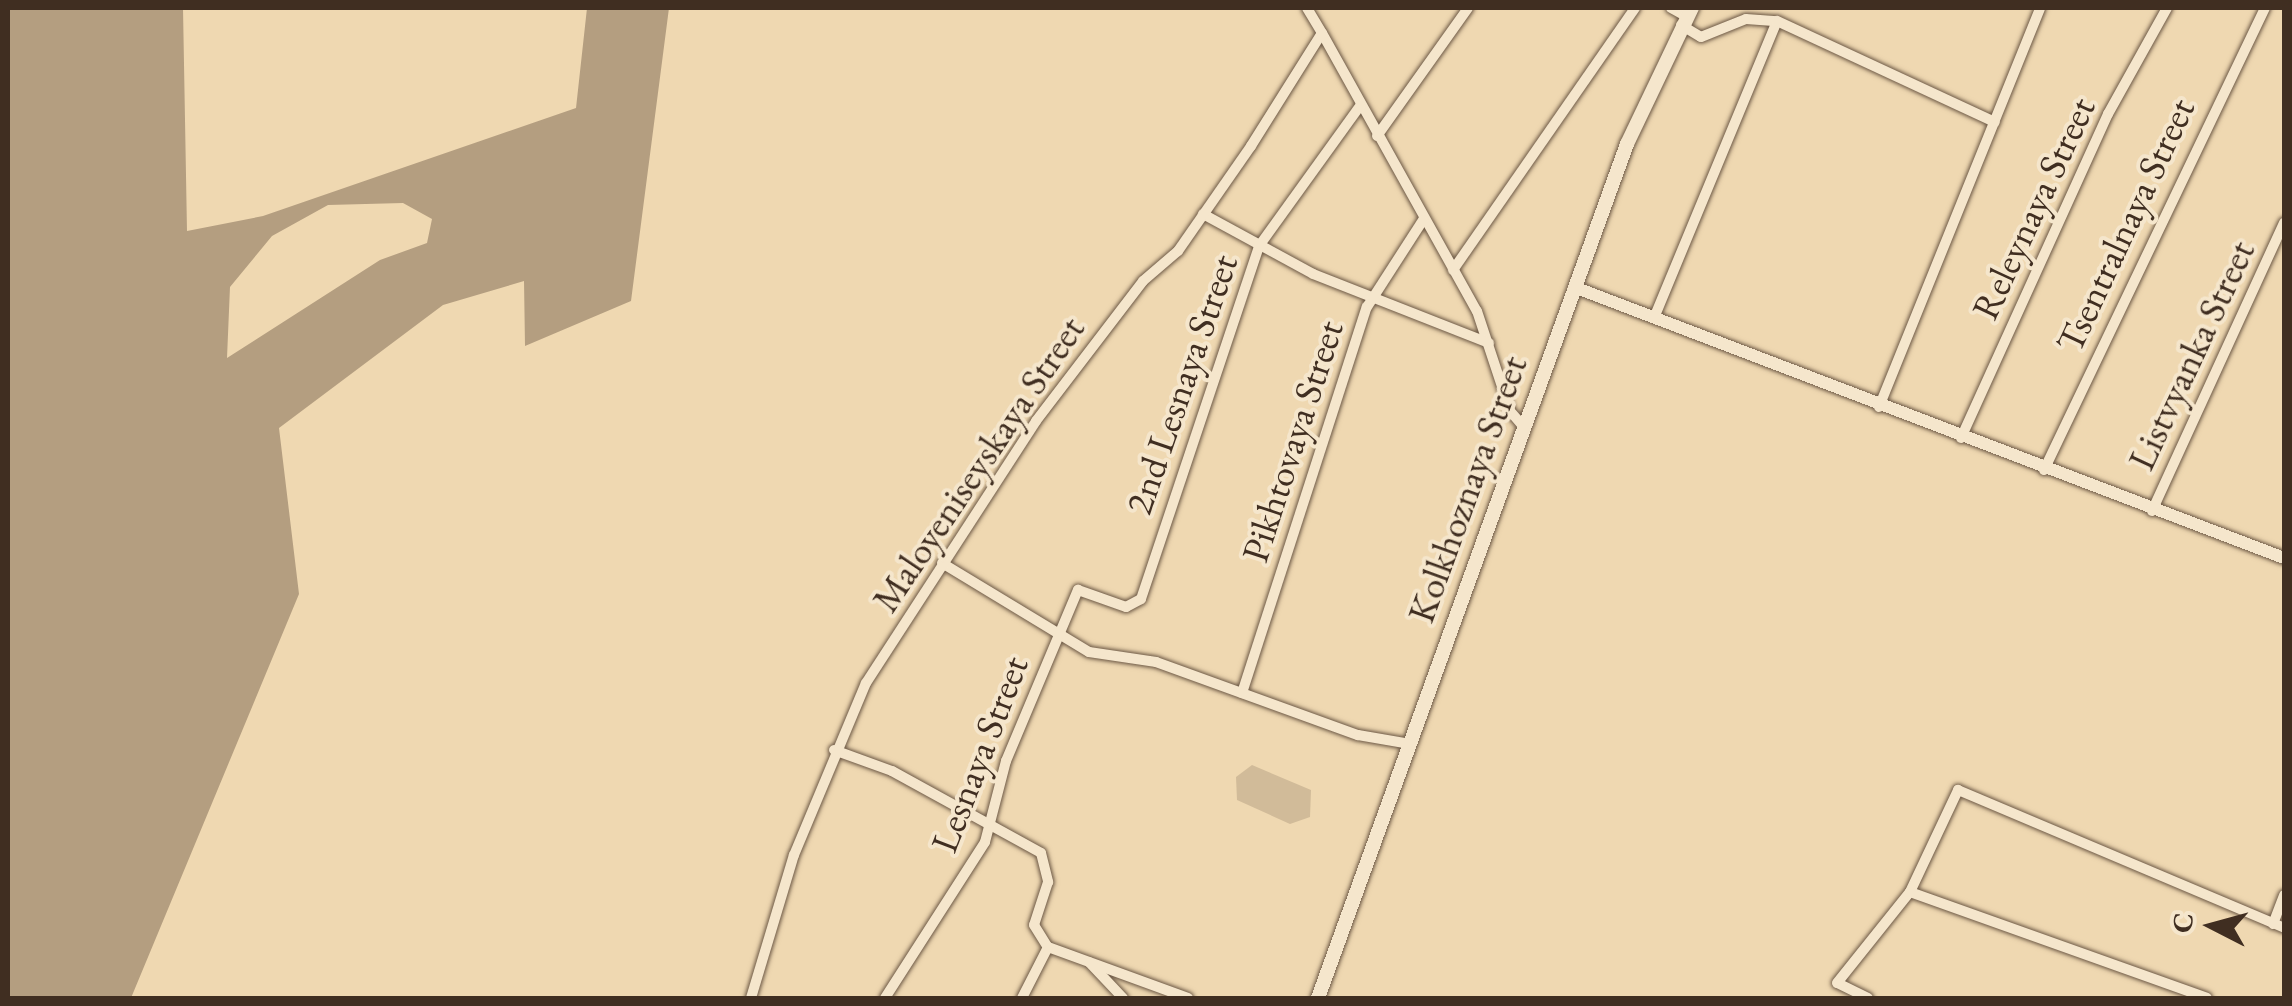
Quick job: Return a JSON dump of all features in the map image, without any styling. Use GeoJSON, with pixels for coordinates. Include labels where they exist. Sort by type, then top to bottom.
{"type":"FeatureCollection","features":[{"type":"Feature","properties":{"kind":"main road","name":"Kolkhoznaya Street"},"geometry":{"type":"LineString","coordinates":[[1318,998],[1574,287],[1687,16]]}},
{"type":"Feature","properties":{"kind":"street"},"geometry":{"type":"LineString","coordinates":[[1308,8],[1453,270],[1524,427]]}},
{"type":"Feature","properties":{"kind":"street"},"geometry":{"type":"LineString","coordinates":[[1377,136],[1468,8]]}},
{"type":"Feature","properties":{"kind":"street"},"geometry":{"type":"LineString","coordinates":[[1453,270],[1635,8]]}},
{"type":"Feature","properties":{"kind":"street"},"geometry":{"type":"LineString","coordinates":[[1671,8],[1687,16],[1701,37],[1746,19],[1777,21],[1995,122]]}},
{"type":"Feature","properties":{"kind":"street"},"geometry":{"type":"LineString","coordinates":[[1879,407],[2040,8]]}},
{"type":"Feature","properties":{"kind":"street","name":"Releynaya Street"},"geometry":{"type":"LineString","coordinates":[[1961,438],[2108,114],[2168,8]]}},
{"type":"Feature","properties":{"kind":"street","name":"Tsentralnaya Street"},"geometry":{"type":"LineString","coordinates":[[2044,470],[2265,8]]}},
{"type":"Feature","properties":{"kind":"street"},"geometry":{"type":"LineString","coordinates":[[1654,318],[1777,21]]}},
{"type":"Feature","properties":{"kind":"street","name":"Maloyeniseyskaya Street"},"geometry":{"type":"LineString","coordinates":[[751,998],[834,750],[942,563],[1036,421],[1203,214],[1322,34]]}},
{"type":"Feature","properties":{"kind":"street","name":"2nd Lesnaya Street"},"geometry":{"type":"LineString","coordinates":[[1060,630],[1078,590],[1126,607],[1141,599],[1259,246],[1360,106]]}},
{"type":"Feature","properties":{"kind":"street"},"geometry":{"type":"LineString","coordinates":[[1203,214],[1259,246],[1374,291],[1489,343]]}},
{"type":"Feature","properties":{"kind":"street","name":"Pikhtovaya Street"},"geometry":{"type":"LineString","coordinates":[[1242,692],[1374,291],[1423,220]]}},
{"type":"Feature","properties":{"kind":"street","name":"Listvyanka Street"},"geometry":{"type":"LineString","coordinates":[[2152,511],[2284,223]]}},
{"type":"Feature","properties":{"kind":"street"},"geometry":{"type":"LineString","coordinates":[[1574,287],[2044,470],[2284,558]]}},
{"type":"Feature","properties":{"kind":"street"},"geometry":{"type":"LineString","coordinates":[[942,563],[1060,630],[1090,652],[1156,662],[1410,744]]}},
{"type":"Feature","properties":{"kind":"street","name":"Lesnaya Street"},"geometry":{"type":"LineString","coordinates":[[885,998],[991,824],[1060,630]]}},
{"type":"Feature","properties":{"kind":"street"},"geometry":{"type":"LineString","coordinates":[[834,750],[991,824],[1046,863],[1034,925],[1048,947],[1188,998]]}},
{"type":"Feature","properties":{"kind":"street"},"geometry":{"type":"LineString","coordinates":[[1868,998],[1837,984],[1910,892],[1958,790],[2279,926],[2284,895]]}},
{"type":"Feature","properties":{"kind":"street"},"geometry":{"type":"LineString","coordinates":[[1910,892],[2207,998]]}},
{"type":"Feature","properties":{"kind":"street"},"geometry":{"type":"LineString","coordinates":[[1022,998],[1048,947]]}},
{"type":"Feature","properties":{"kind":"street"},"geometry":{"type":"LineString","coordinates":[[1089,962],[1123,998]]}},
{"type":"Feature","properties":{"kind":"shaded area"},"geometry":{"type":"Polygon","coordinates":[[[8,8],[183,8],[187,231],[263,216],[576,108],[587,8],[669,8],[631,301],[525,346],[524,281],[443,305],[279,428],[299,594],[131,998],[8,998],[8,8]],[[403,203],[328,205],[272,236],[230,287],[227,358],[380,260],[427,243],[432,219],[403,203]]]}},
{"type":"Feature","properties":{"kind":"shaded area"},"geometry":{"type":"Polygon","coordinates":[[[1252,765],[1311,790],[1310,817],[1290,824],[1237,800],[1236,777],[1252,765]]]}}]}
